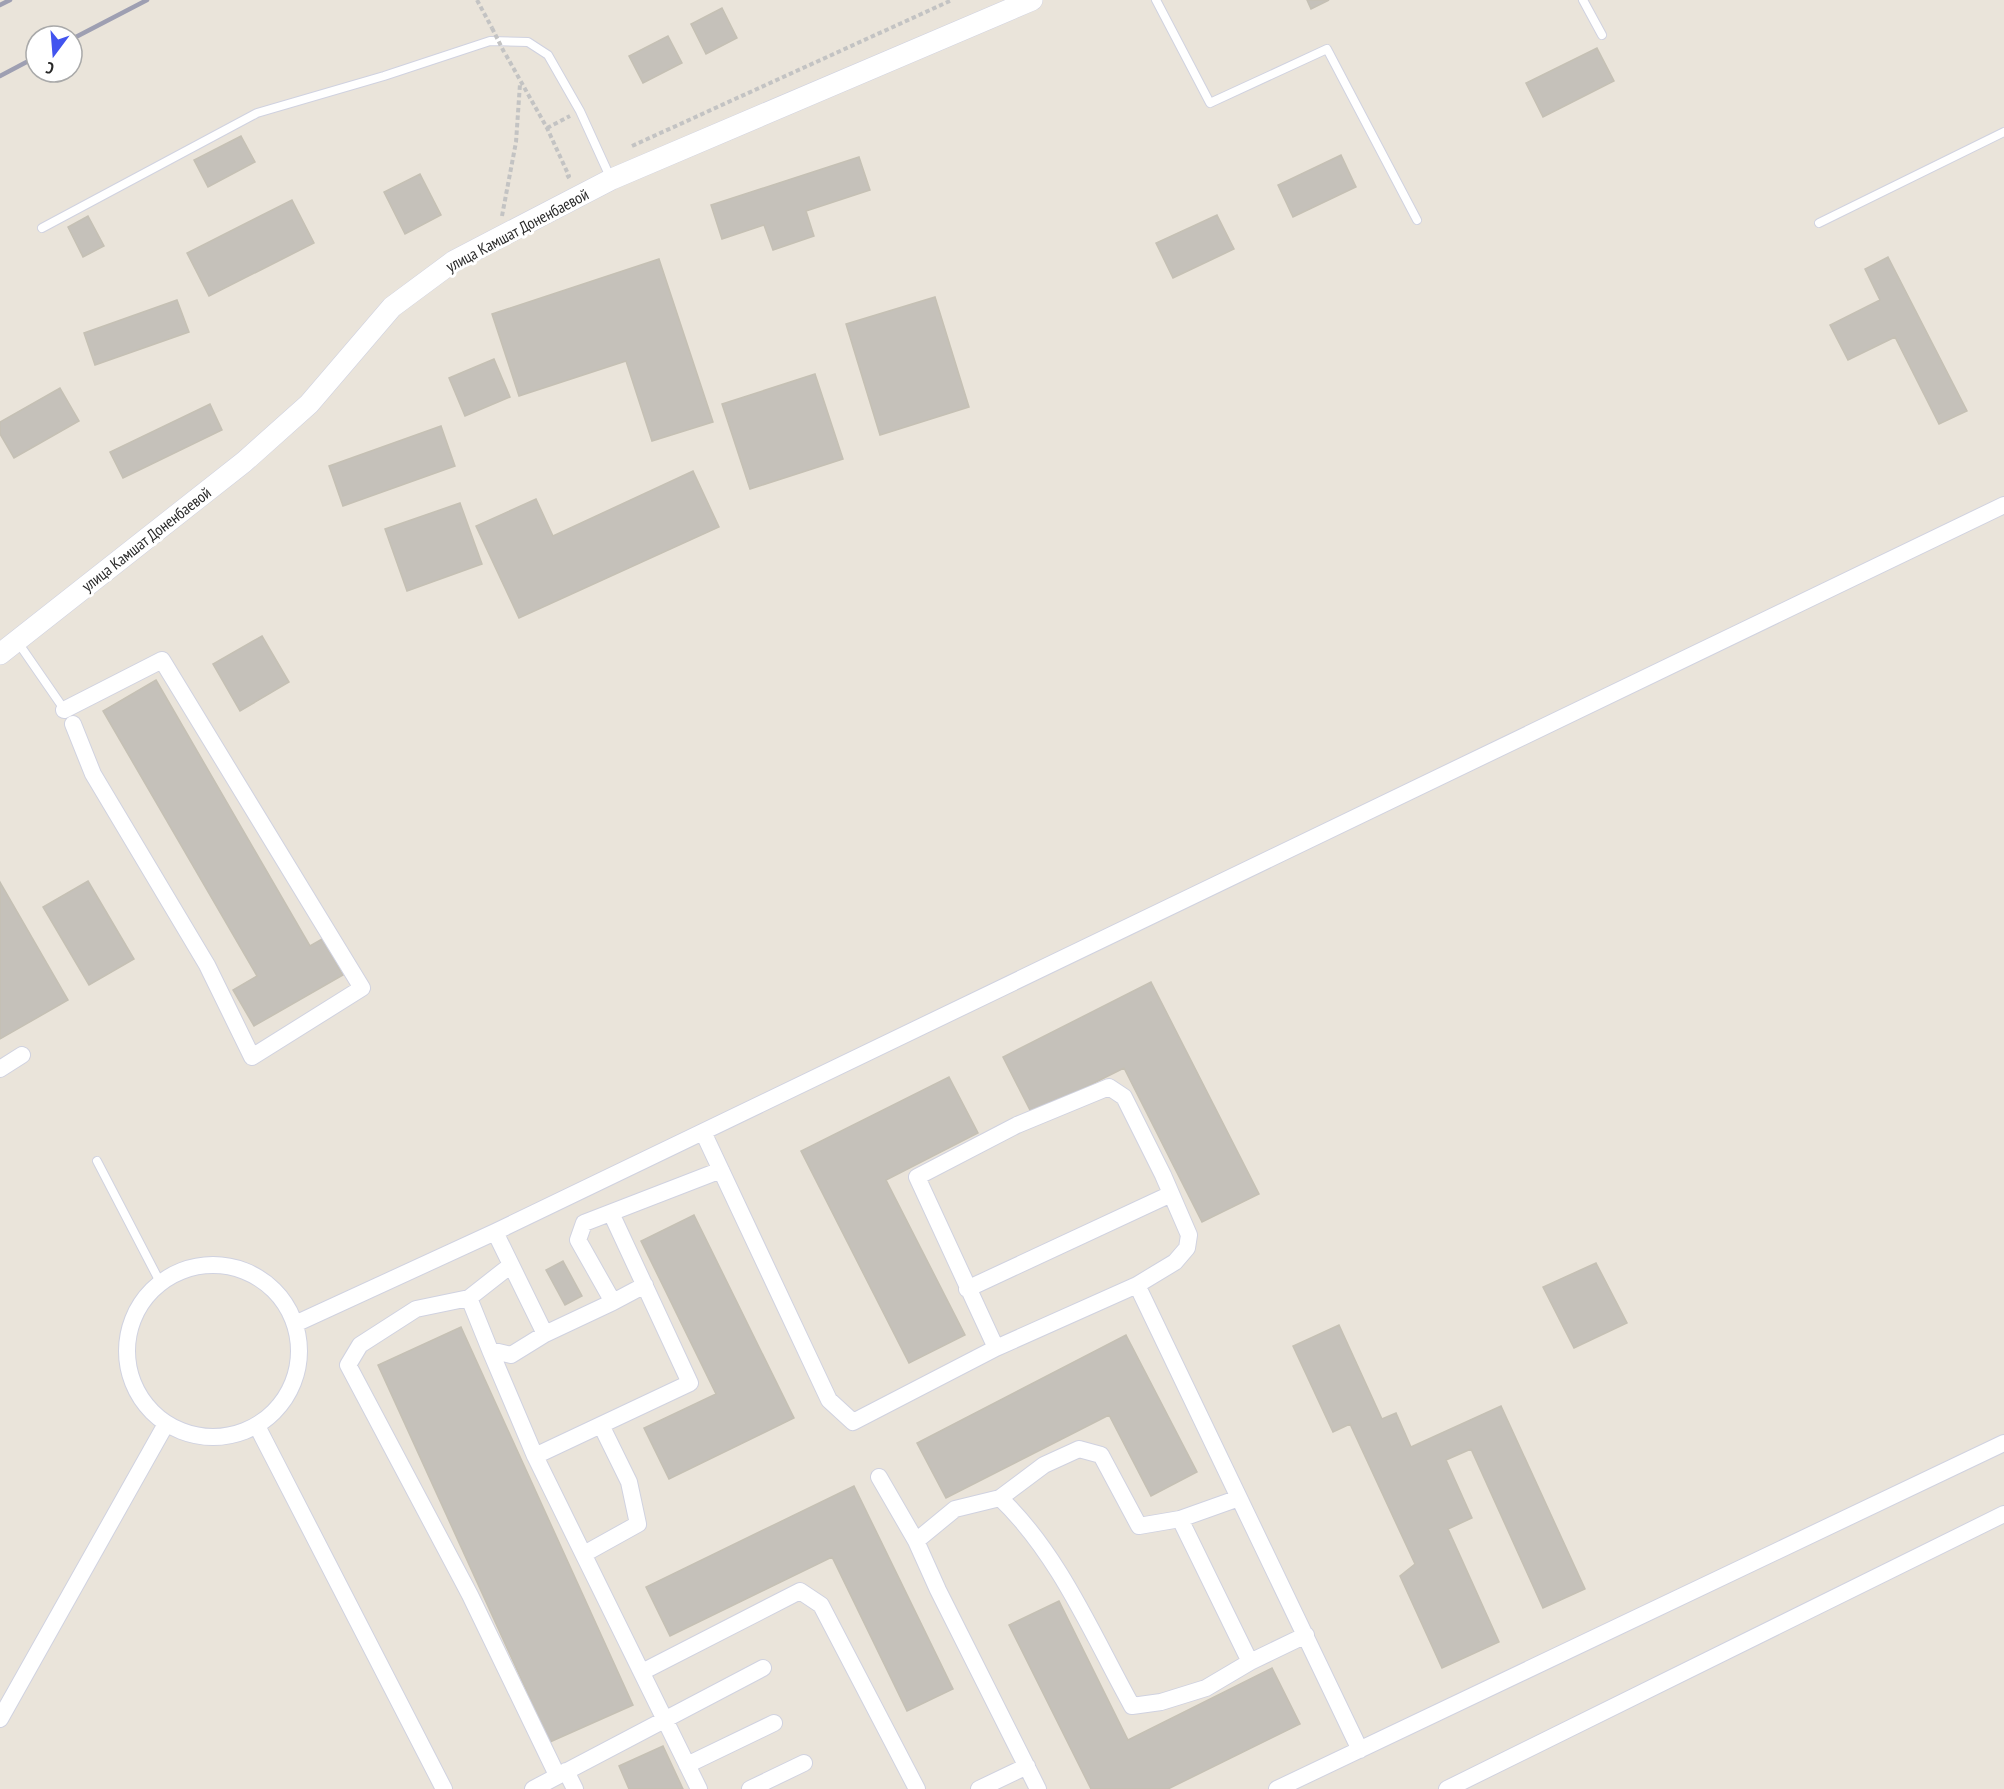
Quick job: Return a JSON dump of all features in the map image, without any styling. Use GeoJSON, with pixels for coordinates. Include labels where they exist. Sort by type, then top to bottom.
{"type":"FeatureCollection","features":[{"type":"Feature","properties":{"kind":"street","name":"улица Камшат Доненбаевой"},"geometry":{"type":"LineString","coordinates":[[8,648],[244,462],[301,411],[392,307],[454,261],[612,179],[1032,0]]}},
{"type":"Feature","properties":{"kind":"street"},"geometry":{"type":"LineString","coordinates":[[295,1324],[495,1232],[2004,505]]}},
{"type":"Feature","properties":{"kind":"street"},"geometry":{"type":"LineString","coordinates":[[162,660],[362,988],[252,1057],[207,965],[93,774],[69,717],[162,660]]}},
{"type":"Feature","properties":{"kind":"street"},"geometry":{"type":"LineString","coordinates":[[0,1069],[22,1055]]}},
{"type":"Feature","properties":{"kind":"street"},"geometry":{"type":"LineString","coordinates":[[703,1132],[830,1400],[853,1422],[996,1348],[1137,1285],[1175,1262],[1187,1248],[1189,1235],[1124,1097],[1109,1088],[1017,1125],[917,1177],[996,1348]]}},
{"type":"Feature","properties":{"kind":"street"},"geometry":{"type":"LineString","coordinates":[[613,1302],[578,1240],[584,1223],[721,1170]]}},
{"type":"Feature","properties":{"kind":"street"},"geometry":{"type":"LineString","coordinates":[[967,1289],[1171,1194]]}},
{"type":"Feature","properties":{"kind":"street"},"geometry":{"type":"LineString","coordinates":[[535,1456],[690,1383],[611,1213]]}},
{"type":"Feature","properties":{"kind":"street"},"geometry":{"type":"LineString","coordinates":[[495,1232],[545,1334]]}},
{"type":"Feature","properties":{"kind":"street"},"geometry":{"type":"LineString","coordinates":[[211,1264],[238,1268],[263,1280],[283,1300],[295,1324],[300,1347],[297,1370],[289,1392],[275,1411],[257,1426],[235,1435],[211,1438],[188,1434],[166,1424],[148,1409],[134,1389],[126,1354],[131,1319],[143,1299],[160,1282],[184,1269],[211,1264]]}},
{"type":"Feature","properties":{"kind":"street"},"geometry":{"type":"LineString","coordinates":[[511,1265],[468,1298],[416,1309],[360,1345],[348,1365],[561,1773],[575,1789]]}},
{"type":"Feature","properties":{"kind":"street"},"geometry":{"type":"LineString","coordinates":[[490,1350],[512,1355],[545,1334],[645,1285]]}},
{"type":"Feature","properties":{"kind":"street"},"geometry":{"type":"LineString","coordinates":[[1137,1285],[1360,1749]]}},
{"type":"Feature","properties":{"kind":"street"},"geometry":{"type":"LineString","coordinates":[[468,1298],[535,1456],[699,1789]]}},
{"type":"Feature","properties":{"kind":"street"},"geometry":{"type":"LineString","coordinates":[[0,1719],[166,1424]]}},
{"type":"Feature","properties":{"kind":"street"},"geometry":{"type":"LineString","coordinates":[[584,1554],[638,1524],[629,1482],[601,1425]]}},
{"type":"Feature","properties":{"kind":"street"},"geometry":{"type":"LineString","coordinates":[[257,1426],[444,1789]]}},
{"type":"Feature","properties":{"kind":"street"},"geometry":{"type":"LineString","coordinates":[[1277,1789],[2004,1443]]}},
{"type":"Feature","properties":{"kind":"street"},"geometry":{"type":"LineString","coordinates":[[916,1541],[954,1509],[1000,1498],[1044,1465],[1079,1449],[1101,1455],[1139,1526],[1180,1519],[1239,1498]]}},
{"type":"Feature","properties":{"kind":"street"},"geometry":{"type":"LineString","coordinates":[[879,1477],[916,1541],[938,1590],[1038,1789]]}},
{"type":"Feature","properties":{"kind":"street"},"geometry":{"type":"LineString","coordinates":[[1000,1498],[1022,1519],[1069,1591],[1132,1706],[1161,1702],[1206,1688],[1250,1662],[1305,1635]]}},
{"type":"Feature","properties":{"kind":"street"},"geometry":{"type":"LineString","coordinates":[[1448,1789],[2004,1514]]}},
{"type":"Feature","properties":{"kind":"street"},"geometry":{"type":"LineString","coordinates":[[1180,1519],[1250,1662]]}},
{"type":"Feature","properties":{"kind":"street"},"geometry":{"type":"LineString","coordinates":[[642,1672],[800,1591],[821,1605],[917,1789]]}},
{"type":"Feature","properties":{"kind":"street"},"geometry":{"type":"LineString","coordinates":[[533,1789],[763,1668]]}},
{"type":"Feature","properties":{"kind":"street"},"geometry":{"type":"LineString","coordinates":[[687,1765],[774,1723]]}},
{"type":"Feature","properties":{"kind":"street"},"geometry":{"type":"LineString","coordinates":[[750,1789],[804,1763]]}},
{"type":"Feature","properties":{"kind":"street"},"geometry":{"type":"LineString","coordinates":[[979,1789],[1027,1766]]}},
{"type":"Feature","properties":{"kind":"lane"},"geometry":{"type":"LineString","coordinates":[[1156,0],[1209,103],[1327,49],[1417,220]]}},
{"type":"Feature","properties":{"kind":"lane"},"geometry":{"type":"LineString","coordinates":[[1583,0],[1602,35]]}},
{"type":"Feature","properties":{"kind":"lane"},"geometry":{"type":"LineString","coordinates":[[42,228],[257,113],[384,76],[490,41],[528,42],[548,55],[580,111],[612,179]]}},
{"type":"Feature","properties":{"kind":"lane"},"geometry":{"type":"LineString","coordinates":[[1819,223],[2004,132]]}},
{"type":"Feature","properties":{"kind":"lane"},"geometry":{"type":"LineString","coordinates":[[8,648],[69,717]]}},
{"type":"Feature","properties":{"kind":"lane"},"geometry":{"type":"LineString","coordinates":[[97,1161],[160,1282]]}},
{"type":"Feature","properties":{"kind":"path"},"geometry":{"type":"LineString","coordinates":[[477,0],[520,83],[547,128],[569,176]]}},
{"type":"Feature","properties":{"kind":"path"},"geometry":{"type":"LineString","coordinates":[[560,182],[603,160],[952,0]]}},
{"type":"Feature","properties":{"kind":"path"},"geometry":{"type":"LineString","coordinates":[[501,217],[516,142],[520,83]]}},
{"type":"Feature","properties":{"kind":"path"},"geometry":{"type":"LineString","coordinates":[[547,128],[580,111]]}},
{"type":"Feature","properties":{"kind":"path"},"geometry":{"type":"LineString","coordinates":[[492,222],[511,211]]}},
{"type":"Feature","properties":{"kind":"building"},"geometry":{"type":"Polygon","coordinates":[[[1307,0],[1329,0],[1311,9],[1307,0]]]}},
{"type":"Feature","properties":{"kind":"building"},"geometry":{"type":"Polygon","coordinates":[[[722,8],[737,38],[706,54],[691,24],[722,8]]]}},
{"type":"Feature","properties":{"kind":"building"},"geometry":{"type":"Polygon","coordinates":[[[668,36],[682,63],[643,83],[629,56],[668,36]]]}},
{"type":"Feature","properties":{"kind":"building"},"geometry":{"type":"Polygon","coordinates":[[[1597,48],[1614,81],[1543,117],[1526,83],[1597,48]]]}},
{"type":"Feature","properties":{"kind":"building"},"geometry":{"type":"Polygon","coordinates":[[[241,136],[255,162],[208,187],[194,160],[241,136]]]}},
{"type":"Feature","properties":{"kind":"building"},"geometry":{"type":"Polygon","coordinates":[[[1341,155],[1356,187],[1293,217],[1278,185],[1341,155]]]}},
{"type":"Feature","properties":{"kind":"building"},"geometry":{"type":"Polygon","coordinates":[[[859,157],[870,190],[806,211],[814,236],[773,250],[764,225],[722,239],[711,205],[859,157]]]}},
{"type":"Feature","properties":{"kind":"building"},"geometry":{"type":"Polygon","coordinates":[[[420,174],[441,215],[405,234],[384,192],[420,174]]]}},
{"type":"Feature","properties":{"kind":"building"},"geometry":{"type":"Polygon","coordinates":[[[292,200],[314,243],[209,296],[187,253],[292,200]]]}},
{"type":"Feature","properties":{"kind":"building"},"geometry":{"type":"Polygon","coordinates":[[[1217,215],[1234,249],[1173,278],[1156,243],[1217,215]]]}},
{"type":"Feature","properties":{"kind":"building"},"geometry":{"type":"Polygon","coordinates":[[[88,216],[104,246],[83,257],[68,227],[88,216]]]}},
{"type":"Feature","properties":{"kind":"building"},"geometry":{"type":"Polygon","coordinates":[[[1888,257],[1967,411],[1939,424],[1895,337],[1848,360],[1830,325],[1880,300],[1865,269],[1888,257]]]}},
{"type":"Feature","properties":{"kind":"building"},"geometry":{"type":"Polygon","coordinates":[[[659,259],[713,422],[652,441],[626,361],[519,396],[492,314],[659,259]]]}},
{"type":"Feature","properties":{"kind":"building"},"geometry":{"type":"Polygon","coordinates":[[[935,297],[969,407],[880,435],[846,324],[935,297]]]}},
{"type":"Feature","properties":{"kind":"building"},"geometry":{"type":"Polygon","coordinates":[[[177,300],[189,332],[95,365],[84,333],[177,300]]]}},
{"type":"Feature","properties":{"kind":"building"},"geometry":{"type":"Polygon","coordinates":[[[494,359],[510,397],[465,416],[449,378],[494,359]]]}},
{"type":"Feature","properties":{"kind":"building"},"geometry":{"type":"Polygon","coordinates":[[[815,374],[843,459],[750,489],[722,404],[815,374]]]}},
{"type":"Feature","properties":{"kind":"building"},"geometry":{"type":"Polygon","coordinates":[[[60,388],[79,421],[14,458],[0,434],[0,422],[60,388]]]}},
{"type":"Feature","properties":{"kind":"building"},"geometry":{"type":"Polygon","coordinates":[[[210,404],[222,430],[123,478],[110,452],[210,404]]]}},
{"type":"Feature","properties":{"kind":"building"},"geometry":{"type":"Polygon","coordinates":[[[441,426],[455,466],[343,506],[329,466],[441,426]]]}},
{"type":"Feature","properties":{"kind":"building"},"geometry":{"type":"Polygon","coordinates":[[[693,471],[719,527],[519,618],[476,526],[536,499],[553,536],[693,471]]]}},
{"type":"Feature","properties":{"kind":"building"},"geometry":{"type":"Polygon","coordinates":[[[460,503],[482,564],[407,591],[385,529],[460,503]]]}},
{"type":"Feature","properties":{"kind":"building"},"geometry":{"type":"Polygon","coordinates":[[[262,636],[289,682],[240,711],[213,664],[262,636]]]}},
{"type":"Feature","properties":{"kind":"building"},"geometry":{"type":"Polygon","coordinates":[[[156,680],[310,946],[322,939],[343,975],[254,1026],[233,990],[257,976],[103,711],[156,680]]]}},
{"type":"Feature","properties":{"kind":"building"},"geometry":{"type":"Polygon","coordinates":[[[88,881],[134,959],[89,985],[43,907],[88,881]]]}},
{"type":"Feature","properties":{"kind":"building"},"geometry":{"type":"Polygon","coordinates":[[[0,882],[68,1000],[0,1039],[0,882]]]}},
{"type":"Feature","properties":{"kind":"building"},"geometry":{"type":"Polygon","coordinates":[[[1151,982],[1259,1194],[1202,1222],[1124,1068],[1032,1114],[1003,1057],[1151,982]]]}},
{"type":"Feature","properties":{"kind":"building"},"geometry":{"type":"Polygon","coordinates":[[[949,1077],[978,1133],[886,1180],[965,1335],[909,1363],[801,1151],[949,1077]]]}},
{"type":"Feature","properties":{"kind":"building"},"geometry":{"type":"Polygon","coordinates":[[[694,1215],[794,1418],[669,1479],[644,1428],[716,1394],[641,1241],[694,1215]]]}},
{"type":"Feature","properties":{"kind":"building"},"geometry":{"type":"Polygon","coordinates":[[[563,1261],[582,1296],[565,1305],[546,1270],[563,1261]]]}},
{"type":"Feature","properties":{"kind":"building"},"geometry":{"type":"Polygon","coordinates":[[[1596,1263],[1627,1323],[1574,1348],[1543,1287],[1596,1263]]]}},
{"type":"Feature","properties":{"kind":"building"},"geometry":{"type":"Polygon","coordinates":[[[1339,1325],[1382,1419],[1396,1413],[1411,1447],[1501,1406],[1585,1589],[1543,1608],[1471,1449],[1446,1460],[1472,1518],[1448,1529],[1499,1642],[1442,1668],[1400,1576],[1415,1564],[1350,1424],[1333,1432],[1293,1346],[1339,1325]]]}},
{"type":"Feature","properties":{"kind":"building"},"geometry":{"type":"Polygon","coordinates":[[[461,1327],[633,1705],[550,1742],[378,1365],[461,1327]]]}},
{"type":"Feature","properties":{"kind":"building"},"geometry":{"type":"Polygon","coordinates":[[[1126,1335],[1197,1472],[1151,1496],[1109,1415],[946,1498],[917,1443],[1126,1335]]]}},
{"type":"Feature","properties":{"kind":"building"},"geometry":{"type":"Polygon","coordinates":[[[854,1486],[953,1689],[907,1711],[832,1557],[670,1636],[646,1587],[854,1486]]]}},
{"type":"Feature","properties":{"kind":"building"},"geometry":{"type":"Polygon","coordinates":[[[1059,1601],[1128,1740],[1272,1668],[1300,1724],[1168,1789],[1091,1789],[1009,1625],[1059,1601]]]}},
{"type":"Feature","properties":{"kind":"building"},"geometry":{"type":"Polygon","coordinates":[[[663,1746],[683,1789],[629,1789],[619,1766],[663,1746]]]}},
{"type":"Feature","properties":{"kind":"railway"},"geometry":{"type":"LineString","coordinates":[[0,5],[10,0]]}},
{"type":"Feature","properties":{"kind":"railway"},"geometry":{"type":"LineString","coordinates":[[84,33],[147,0]]}},
{"type":"Feature","properties":{"kind":"railway"},"geometry":{"type":"LineString","coordinates":[[0,76],[24,63]]}}]}
